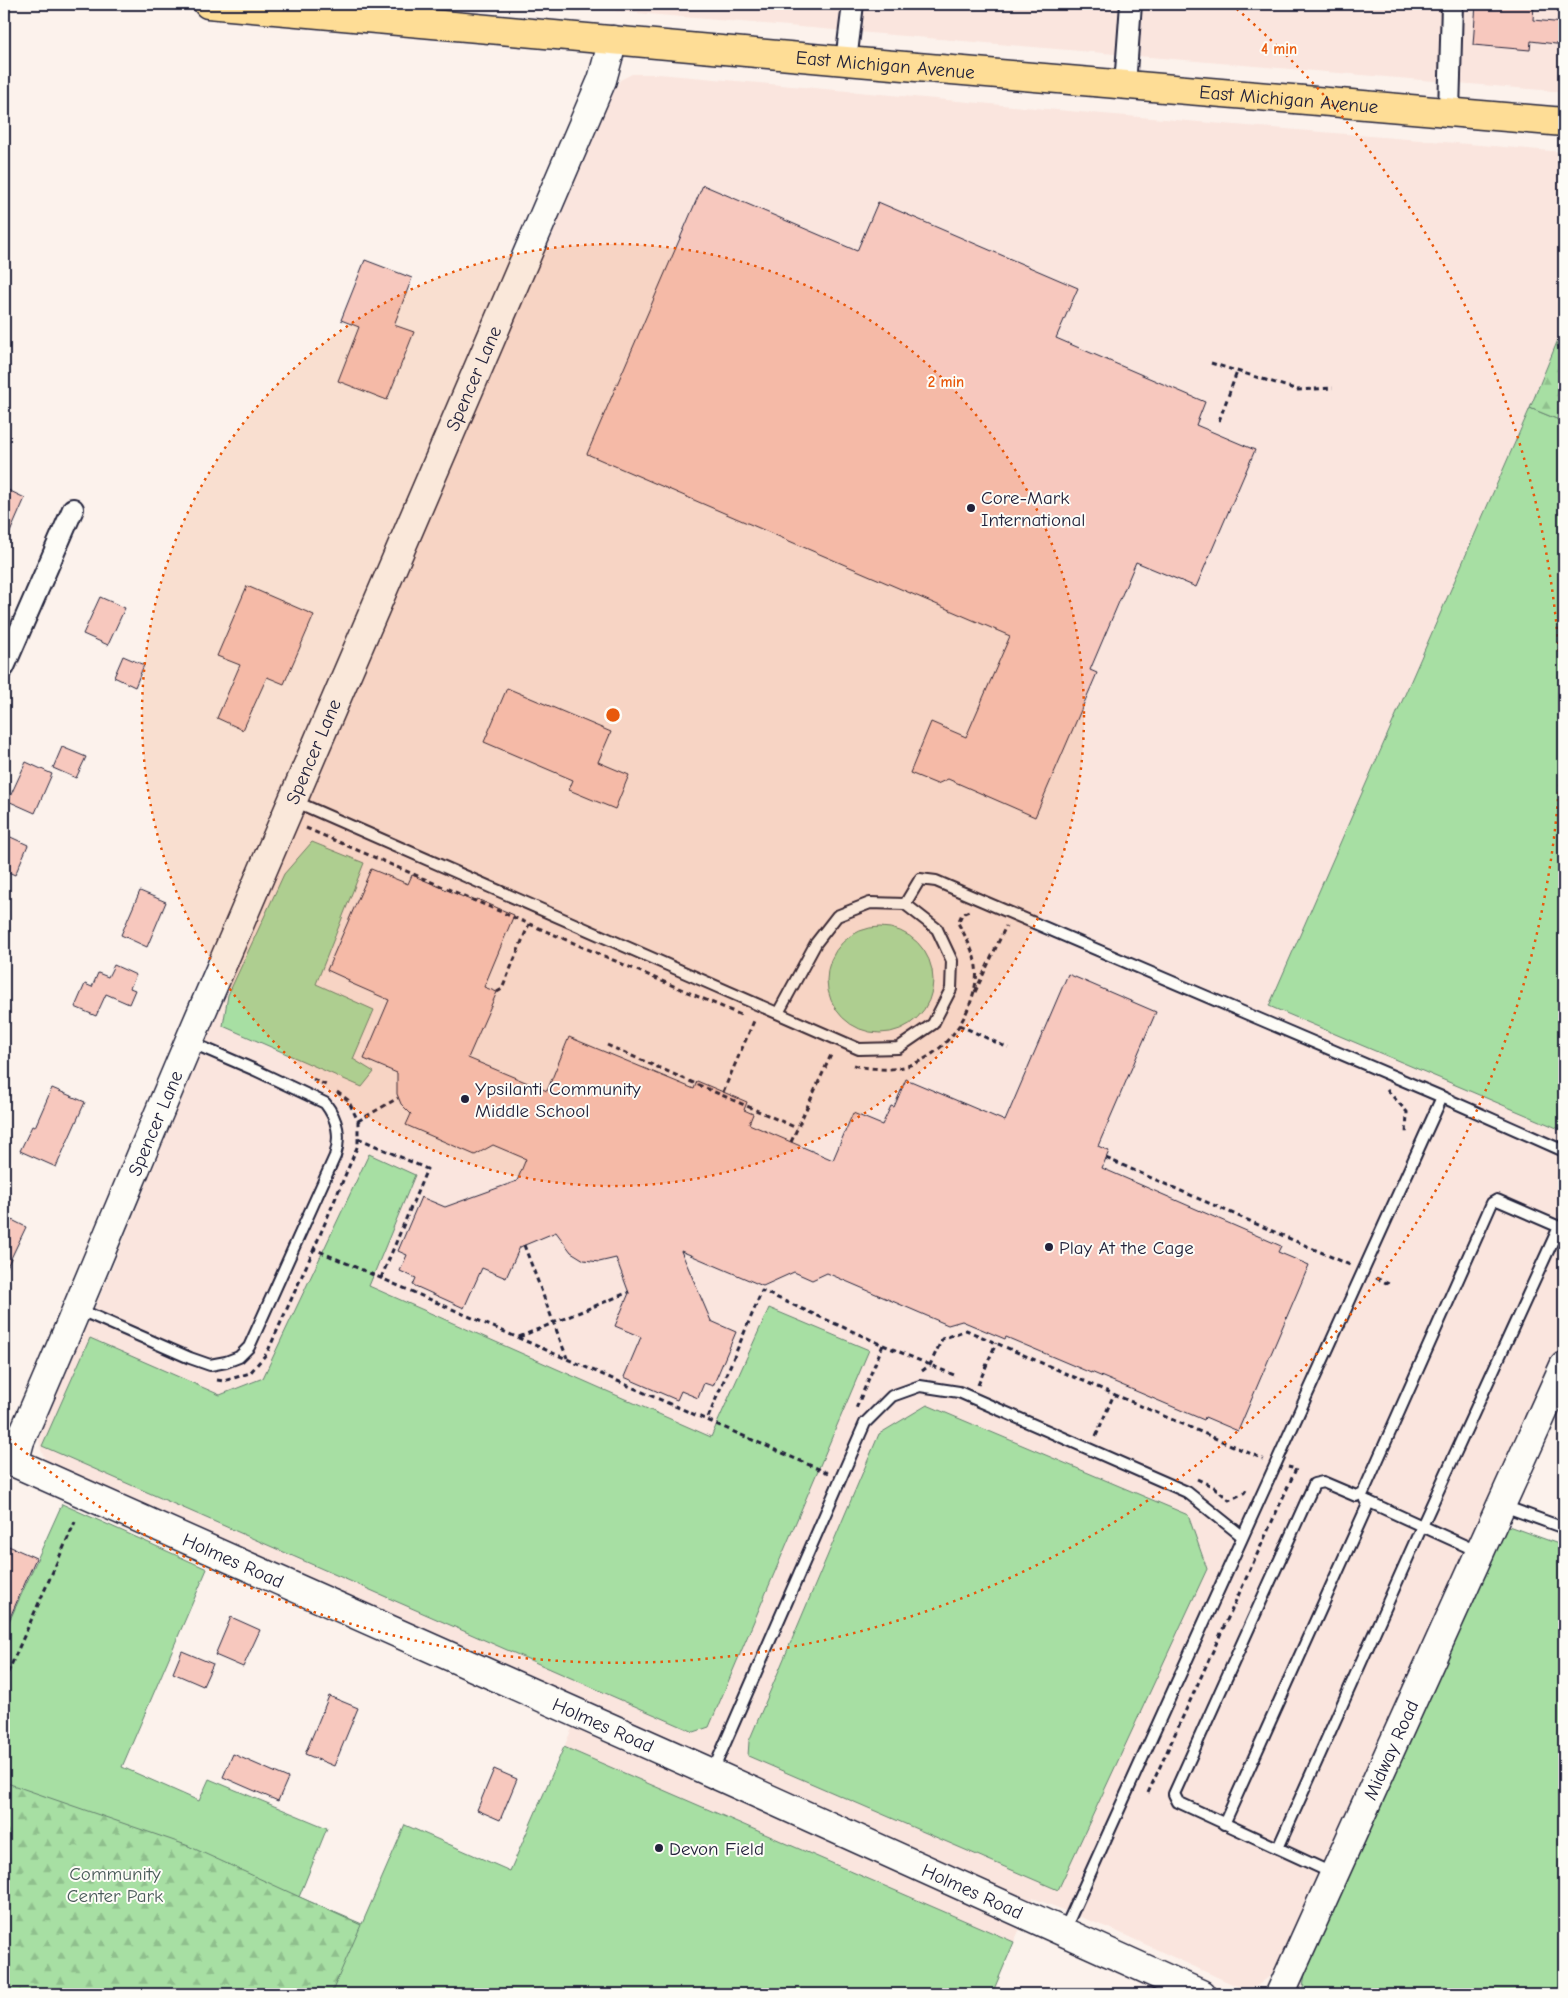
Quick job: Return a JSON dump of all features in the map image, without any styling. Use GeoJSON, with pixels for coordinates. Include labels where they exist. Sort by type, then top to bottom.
{"type":"FeatureCollection","features":[{"type":"Feature","properties":{"kind":"main road","name":"East Michigan Avenue"},"geometry":{"type":"LineString","coordinates":[[208,4],[1564,122]]}},
{"type":"Feature","properties":{"kind":"street"},"geometry":{"type":"LineString","coordinates":[[846,61],[853,4]]}},
{"type":"Feature","properties":{"kind":"street"},"geometry":{"type":"LineString","coordinates":[[1125,85],[1130,4]]}},
{"type":"Feature","properties":{"kind":"street"},"geometry":{"type":"LineString","coordinates":[[1449,112],[1452,4]]}},
{"type":"Feature","properties":{"kind":"street","name":"Spencer Lane"},"geometry":{"type":"LineString","coordinates":[[9,1461],[78,1309],[189,1042],[602,80],[613,40]]}},
{"type":"Feature","properties":{"kind":"street"},"geometry":{"type":"LineString","coordinates":[[4,667],[73,509]]}},
{"type":"Feature","properties":{"kind":"street","name":"Midway Road"},"geometry":{"type":"LineString","coordinates":[[1280,1994],[1564,1366]]}},
{"type":"Feature","properties":{"kind":"street","name":"Holmes Road"},"geometry":{"type":"LineString","coordinates":[[9,1461],[712,1773],[1201,1994]]}},
{"type":"Feature","properties":{"kind":"lane"},"geometry":{"type":"LineString","coordinates":[[289,809],[778,1012],[859,1049],[898,1048],[933,1024],[952,989],[952,962],[937,929],[905,904],[870,903],[837,916],[816,943],[778,1012]]}},
{"type":"Feature","properties":{"kind":"lane"},"geometry":{"type":"LineString","coordinates":[[905,904],[920,879],[936,881],[1564,1151]]}},
{"type":"Feature","properties":{"kind":"lane"},"geometry":{"type":"LineString","coordinates":[[78,1309],[210,1365],[239,1357],[249,1347],[335,1156],[339,1143],[339,1129],[333,1113],[325,1103],[189,1042]]}},
{"type":"Feature","properties":{"kind":"lane"},"geometry":{"type":"LineString","coordinates":[[1063,1932],[1442,1097]]}},
{"type":"Feature","properties":{"kind":"lane"},"geometry":{"type":"LineString","coordinates":[[1278,1848],[1422,1526],[1562,1228],[1497,1200],[1492,1203],[1363,1494],[1356,1496]]}},
{"type":"Feature","properties":{"kind":"lane"},"geometry":{"type":"LineString","coordinates":[[712,1773],[865,1423],[892,1396],[920,1386],[959,1392],[1187,1492],[1242,1536]]}},
{"type":"Feature","properties":{"kind":"lane"},"geometry":{"type":"LineString","coordinates":[[1334,1874],[1178,1802],[1174,1794],[1314,1484],[1323,1482],[1480,1552]]}},
{"type":"Feature","properties":{"kind":"lane"},"geometry":{"type":"LineString","coordinates":[[1224,1824],[1369,1502]]}},
{"type":"Feature","properties":{"kind":"lane"},"geometry":{"type":"LineString","coordinates":[[1500,1505],[1564,1528]]}},
{"type":"Feature","properties":{"kind":"path"},"geometry":{"type":"LineString","coordinates":[[1211,363],[1298,390],[1333,388]]}},
{"type":"Feature","properties":{"kind":"path"},"geometry":{"type":"LineString","coordinates":[[1219,421],[1237,372]]}},
{"type":"Feature","properties":{"kind":"path"},"geometry":{"type":"LineString","coordinates":[[289,809],[529,924],[763,1025]]}},
{"type":"Feature","properties":{"kind":"path"},"geometry":{"type":"LineString","coordinates":[[846,1061],[861,1067],[894,1070],[925,1060],[949,1040],[967,1013],[976,980],[973,948],[958,923],[962,914],[971,910]]}},
{"type":"Feature","properties":{"kind":"path"},"geometry":{"type":"LineString","coordinates":[[497,992],[502,989],[529,924]]}},
{"type":"Feature","properties":{"kind":"path"},"geometry":{"type":"LineString","coordinates":[[970,1002],[1006,925],[1014,928]]}},
{"type":"Feature","properties":{"kind":"path"},"geometry":{"type":"LineString","coordinates":[[723,1092],[754,1021]]}},
{"type":"Feature","properties":{"kind":"path"},"geometry":{"type":"LineString","coordinates":[[959,1025],[1008,1048]]}},
{"type":"Feature","properties":{"kind":"path"},"geometry":{"type":"LineString","coordinates":[[607,1045],[797,1128]]}},
{"type":"Feature","properties":{"kind":"path"},"geometry":{"type":"LineString","coordinates":[[823,1051],[839,1058]]}},
{"type":"Feature","properties":{"kind":"path"},"geometry":{"type":"LineString","coordinates":[[791,1142],[831,1055]]}},
{"type":"Feature","properties":{"kind":"path"},"geometry":{"type":"LineString","coordinates":[[208,1378],[224,1380],[250,1373],[267,1353],[358,1145],[358,1121],[348,1100],[324,1084],[307,1076]]}},
{"type":"Feature","properties":{"kind":"path"},"geometry":{"type":"LineString","coordinates":[[1378,1086],[1387,1090],[1407,1112],[1407,1134],[1403,1143]]}},
{"type":"Feature","properties":{"kind":"path"},"geometry":{"type":"LineString","coordinates":[[358,1121],[398,1098]]}},
{"type":"Feature","properties":{"kind":"path"},"geometry":{"type":"LineString","coordinates":[[358,1138],[427,1168],[381,1278]]}},
{"type":"Feature","properties":{"kind":"path"},"geometry":{"type":"LineString","coordinates":[[1106,1158],[1348,1264],[1391,1285]]}},
{"type":"Feature","properties":{"kind":"path"},"geometry":{"type":"LineString","coordinates":[[524,1245],[567,1359]]}},
{"type":"Feature","properties":{"kind":"path"},"geometry":{"type":"LineString","coordinates":[[314,1249],[828,1473]]}},
{"type":"Feature","properties":{"kind":"path"},"geometry":{"type":"LineString","coordinates":[[1344,1272],[1348,1264]]}},
{"type":"Feature","properties":{"kind":"path"},"geometry":{"type":"LineString","coordinates":[[706,1420],[762,1291],[962,1378]]}},
{"type":"Feature","properties":{"kind":"path"},"geometry":{"type":"LineString","coordinates":[[519,1338],[629,1292]]}},
{"type":"Feature","properties":{"kind":"path"},"geometry":{"type":"LineString","coordinates":[[919,1373],[930,1365],[942,1339],[966,1330],[1260,1458],[1296,1470],[1148,1793]]}},
{"type":"Feature","properties":{"kind":"path"},"geometry":{"type":"LineString","coordinates":[[970,1382],[978,1386],[996,1343]]}},
{"type":"Feature","properties":{"kind":"path"},"geometry":{"type":"LineString","coordinates":[[866,1402],[854,1412],[884,1345]]}},
{"type":"Feature","properties":{"kind":"path"},"geometry":{"type":"LineString","coordinates":[[1105,1440],[1096,1436],[1114,1394]]}},
{"type":"Feature","properties":{"kind":"path"},"geometry":{"type":"LineString","coordinates":[[1256,1466],[1264,1449]]}},
{"type":"Feature","properties":{"kind":"path"},"geometry":{"type":"LineString","coordinates":[[824,1482],[832,1464]]}},
{"type":"Feature","properties":{"kind":"path"},"geometry":{"type":"LineString","coordinates":[[1196,1479],[1214,1487],[1229,1500],[1244,1493],[1248,1484]]}},
{"type":"Feature","properties":{"kind":"path"},"geometry":{"type":"LineString","coordinates":[[4,1681],[75,1522]]}},
{"type":"Feature","properties":{"kind":"shaded area"},"geometry":{"type":"Polygon","coordinates":[[[532,4],[1564,4],[1564,92],[1208,62],[532,4]]]}},
{"type":"Feature","properties":{"kind":"shaded area"},"geometry":{"type":"Polygon","coordinates":[[[632,74],[659,74],[1091,113],[1564,152],[1564,1335],[1396,1713],[1282,1962],[1270,1976],[1257,1986],[1246,1989],[1241,1988],[1116,1931],[1033,1898],[992,1994],[331,1994],[405,1825],[510,1871],[584,1701],[54,1466],[45,1459],[41,1450],[39,1440],[44,1423],[112,1268],[214,1017],[381,623],[612,95],[620,80],[632,74]]]}},
{"type":"Feature","properties":{"kind":"green space"},"geometry":{"type":"Polygon","coordinates":[[[1564,325],[1564,422],[1530,408],[1564,325]]]}},
{"type":"Feature","properties":{"kind":"green space"},"geometry":{"type":"Polygon","coordinates":[[[1530,408],[1564,422],[1564,1131],[1269,1006],[1530,408]]]}},
{"type":"Feature","properties":{"kind":"green space"},"geometry":{"type":"Polygon","coordinates":[[[312,842],[364,863],[316,984],[374,1010],[353,1059],[374,1072],[362,1087],[223,1026],[228,995],[284,874],[312,842]]]}},
{"type":"Feature","properties":{"kind":"green space"},"geometry":{"type":"Polygon","coordinates":[[[880,927],[900,931],[918,942],[929,960],[933,980],[929,1000],[918,1018],[900,1029],[880,1033],[860,1029],[842,1018],[831,1000],[827,980],[831,960],[842,942],[860,931],[880,927]]]}},
{"type":"Feature","properties":{"kind":"green space"},"geometry":{"type":"Polygon","coordinates":[[[369,1154],[415,1175],[369,1286],[711,1437],[769,1308],[869,1350],[709,1727],[694,1732],[42,1446],[90,1338],[220,1395],[263,1378],[369,1154]]]}},
{"type":"Feature","properties":{"kind":"green space"},"geometry":{"type":"Polygon","coordinates":[[[927,1405],[1188,1515],[1207,1569],[1058,1890],[748,1756],[749,1741],[879,1434],[927,1405]]]}},
{"type":"Feature","properties":{"kind":"green space","name":"Community Center Park"},"geometry":{"type":"Polygon","coordinates":[[[62,1504],[207,1569],[122,1767],[199,1801],[209,1779],[327,1828],[299,1897],[362,1924],[405,1825],[510,1871],[564,1747],[1014,1942],[992,1994],[4,1994],[4,1633],[62,1504]]]}},
{"type":"Feature","properties":{"kind":"green space"},"geometry":{"type":"Polygon","coordinates":[[[1503,1524],[1564,1546],[1564,1994],[1302,1994],[1307,1959],[1503,1524]]]}},
{"type":"Feature","properties":{"kind":"green space","name":"Community Center Park"},"geometry":{"type":"Polygon","coordinates":[[[4,1782],[186,1845],[361,1925],[331,1994],[4,1994],[4,1782]]]}},
{"type":"Feature","properties":{"kind":"building"},"geometry":{"type":"Polygon","coordinates":[[[1476,4],[1534,4],[1533,20],[1564,23],[1564,45],[1531,41],[1530,50],[1473,45],[1476,4]]]}},
{"type":"Feature","properties":{"kind":"building","name":"Core-Mark International"},"geometry":{"type":"Polygon","coordinates":[[[703,185],[857,251],[878,202],[1078,288],[1056,338],[1205,402],[1196,425],[1255,450],[1196,587],[1136,562],[1090,670],[1097,673],[1035,817],[948,779],[937,784],[910,773],[931,722],[966,737],[1010,636],[587,454],[703,185]]]}},
{"type":"Feature","properties":{"kind":"building"},"geometry":{"type":"Polygon","coordinates":[[[365,260],[412,278],[394,325],[414,332],[387,400],[338,381],[359,327],[341,320],[365,260]]]}},
{"type":"Feature","properties":{"kind":"building"},"geometry":{"type":"Polygon","coordinates":[[[4,488],[25,498],[4,546],[4,488]]]}},
{"type":"Feature","properties":{"kind":"building"},"geometry":{"type":"Polygon","coordinates":[[[247,586],[314,615],[284,684],[267,677],[243,730],[217,718],[240,665],[217,656],[247,586]]]}},
{"type":"Feature","properties":{"kind":"building"},"geometry":{"type":"Polygon","coordinates":[[[100,597],[125,608],[108,645],[83,634],[100,597]]]}},
{"type":"Feature","properties":{"kind":"building"},"geometry":{"type":"Polygon","coordinates":[[[123,656],[144,665],[135,687],[114,677],[123,656]]]}},
{"type":"Feature","properties":{"kind":"building"},"geometry":{"type":"Polygon","coordinates":[[[507,688],[611,732],[598,762],[629,775],[615,809],[569,790],[573,780],[484,742],[507,688]]]}},
{"type":"Feature","properties":{"kind":"building"},"geometry":{"type":"Polygon","coordinates":[[[62,747],[86,757],[76,778],[53,768],[62,747]]]}},
{"type":"Feature","properties":{"kind":"building"},"geometry":{"type":"Polygon","coordinates":[[[26,762],[52,774],[35,813],[8,801],[26,762]]]}},
{"type":"Feature","properties":{"kind":"building"},"geometry":{"type":"Polygon","coordinates":[[[4,834],[28,845],[15,875],[4,870],[4,834]]]}},
{"type":"Feature","properties":{"kind":"building"},"geometry":{"type":"Polygon","coordinates":[[[371,869],[408,884],[412,875],[475,902],[477,899],[514,915],[484,987],[497,992],[468,1058],[547,1091],[569,1037],[694,1089],[697,1081],[747,1102],[744,1110],[753,1114],[749,1124],[833,1160],[853,1113],[882,1125],[891,1106],[894,1107],[906,1079],[1005,1121],[1068,974],[1156,1012],[1098,1146],[1109,1151],[1102,1168],[1281,1246],[1278,1252],[1309,1265],[1238,1431],[1205,1417],[1204,1420],[1006,1337],[1005,1339],[962,1321],[948,1325],[827,1273],[812,1280],[794,1272],[763,1286],[681,1251],[711,1321],[736,1332],[713,1386],[704,1383],[698,1398],[681,1391],[677,1400],[624,1377],[641,1337],[615,1326],[629,1293],[616,1258],[599,1262],[584,1260],[571,1252],[556,1232],[520,1247],[506,1278],[482,1268],[464,1308],[413,1285],[416,1278],[400,1271],[407,1255],[398,1251],[421,1197],[445,1207],[517,1181],[526,1159],[493,1145],[475,1155],[406,1125],[411,1114],[401,1104],[397,1094],[397,1073],[364,1059],[389,1000],[348,982],[349,980],[327,970],[371,869]]]}},
{"type":"Feature","properties":{"kind":"building"},"geometry":{"type":"Polygon","coordinates":[[[140,891],[166,902],[147,947],[121,935],[140,891]]]}},
{"type":"Feature","properties":{"kind":"building"},"geometry":{"type":"Polygon","coordinates":[[[114,965],[136,975],[130,988],[135,990],[129,1004],[106,994],[96,1016],[75,1007],[85,984],[92,987],[98,973],[108,977],[114,965]]]}},
{"type":"Feature","properties":{"kind":"building"},"geometry":{"type":"Polygon","coordinates":[[[52,1088],[85,1102],[56,1167],[20,1151],[32,1126],[35,1127],[52,1088]]]}},
{"type":"Feature","properties":{"kind":"building"},"geometry":{"type":"Polygon","coordinates":[[[12,1220],[26,1227],[4,1273],[4,1237],[12,1220]]]}},
{"type":"Feature","properties":{"kind":"building"},"geometry":{"type":"Polygon","coordinates":[[[4,1544],[36,1558],[4,1631],[4,1544]]]}},
{"type":"Feature","properties":{"kind":"building"},"geometry":{"type":"Polygon","coordinates":[[[231,1617],[260,1630],[243,1667],[215,1655],[231,1617]]]}},
{"type":"Feature","properties":{"kind":"building"},"geometry":{"type":"Polygon","coordinates":[[[182,1651],[213,1664],[203,1686],[173,1673],[182,1651]]]}},
{"type":"Feature","properties":{"kind":"building"},"geometry":{"type":"Polygon","coordinates":[[[329,1696],[358,1708],[334,1766],[305,1754],[329,1696]]]}},
{"type":"Feature","properties":{"kind":"building"},"geometry":{"type":"Polygon","coordinates":[[[233,1754],[288,1778],[278,1801],[223,1777],[233,1754]]]}},
{"type":"Feature","properties":{"kind":"building"},"geometry":{"type":"Polygon","coordinates":[[[494,1769],[517,1779],[500,1820],[477,1810],[494,1769]]]}},
{"type":"Feature","properties":{"kind":"place","name":"Core-Mark International"},"geometry":{"type":"Point","coordinates":[971,508]}},
{"type":"Feature","properties":{"kind":"place","name":"Ypsilanti Community Middle School"},"geometry":{"type":"Point","coordinates":[465,1099]}},
{"type":"Feature","properties":{"kind":"place","name":"Play At the Cage"},"geometry":{"type":"Point","coordinates":[1049,1247]}},
{"type":"Feature","properties":{"kind":"place","name":"Devon Field"},"geometry":{"type":"Point","coordinates":[659,1848]}}]}
